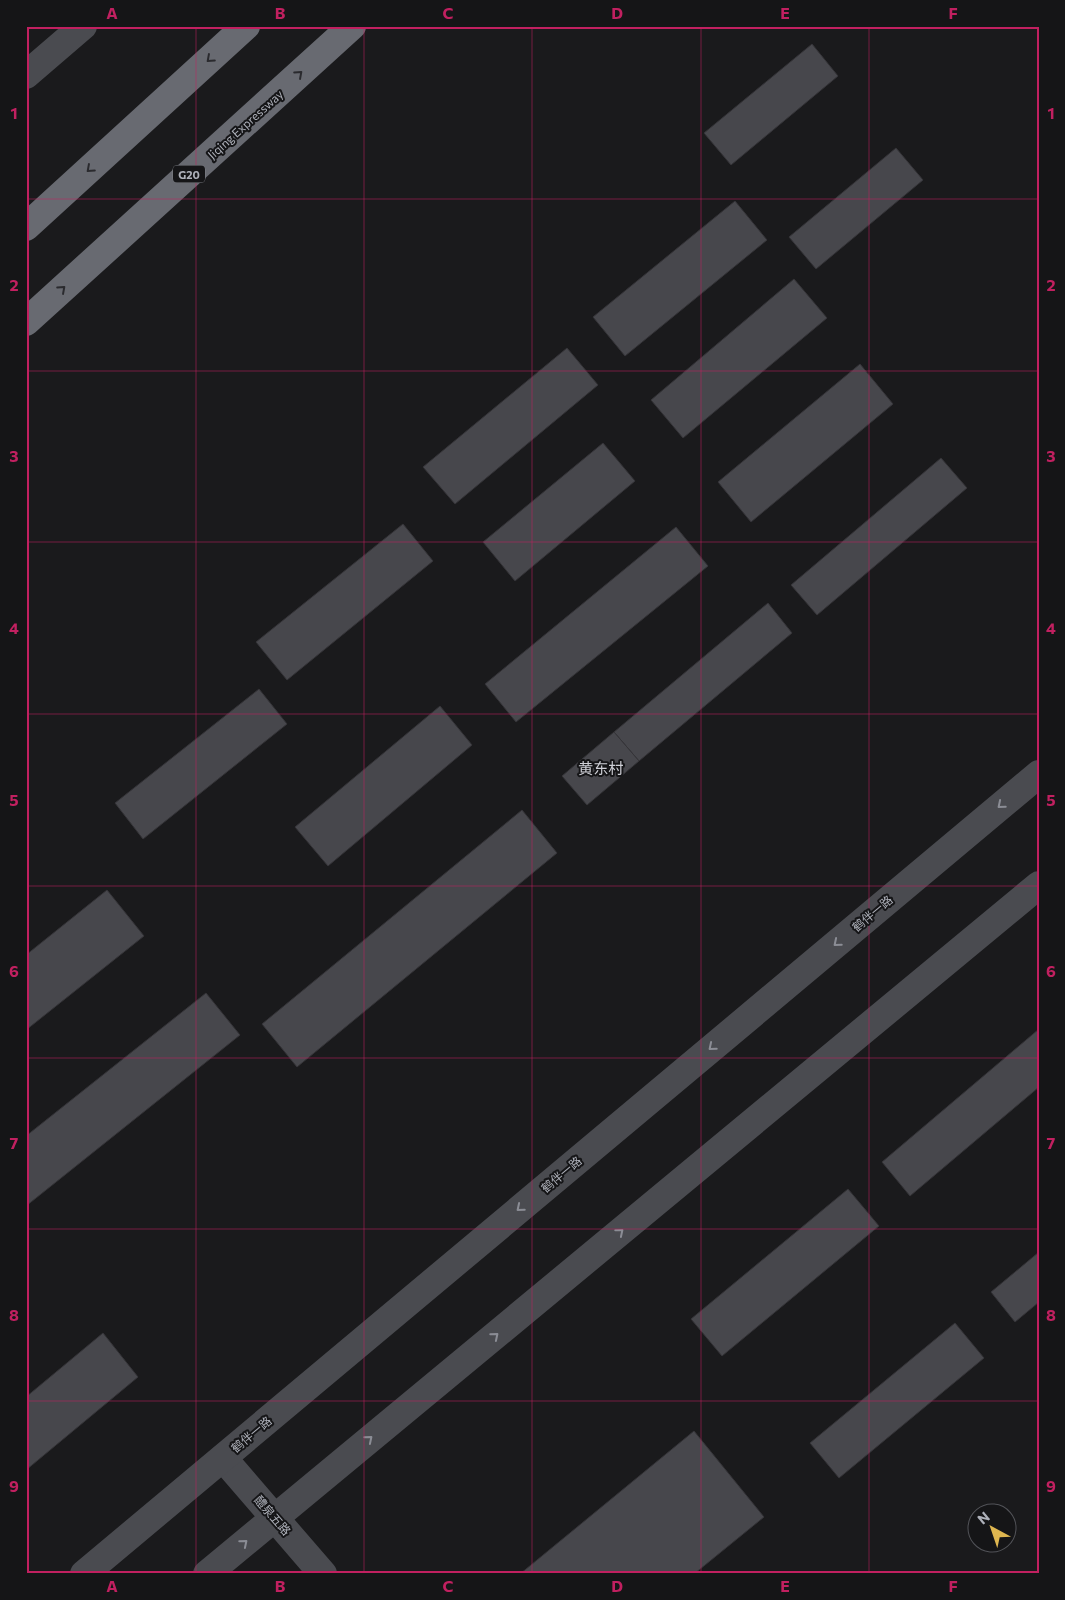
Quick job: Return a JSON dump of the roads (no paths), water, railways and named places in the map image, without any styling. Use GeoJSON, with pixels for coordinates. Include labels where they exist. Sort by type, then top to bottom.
{"type":"FeatureCollection","features":[{"type":"Feature","properties":{"kind":"highway"},"geometry":{"type":"LineString","coordinates":[[26,227],[246,26]]}},
{"type":"Feature","properties":{"kind":"highway","name":"Jiqing Expressway"},"geometry":{"type":"LineString","coordinates":[[26,322],[352,26]]}},
{"type":"Feature","properties":{"kind":"main road"},"geometry":{"type":"LineString","coordinates":[[26,75],[83,26]]}},
{"type":"Feature","properties":{"kind":"main road","name":"鹤伴一路"},"geometry":{"type":"LineString","coordinates":[[84,1574],[1037,779]]}},
{"type":"Feature","properties":{"kind":"main road"},"geometry":{"type":"LineString","coordinates":[[207,1574],[1039,885]]}},
{"type":"Feature","properties":{"kind":"main road","name":"醴泉五路"},"geometry":{"type":"LineString","coordinates":[[222,1458],[276,1517],[323,1574]]}},
{"type":"Feature","properties":{"kind":"district","name":"黄东村"},"geometry":{"type":"Point","coordinates":[601,768]}}]}
